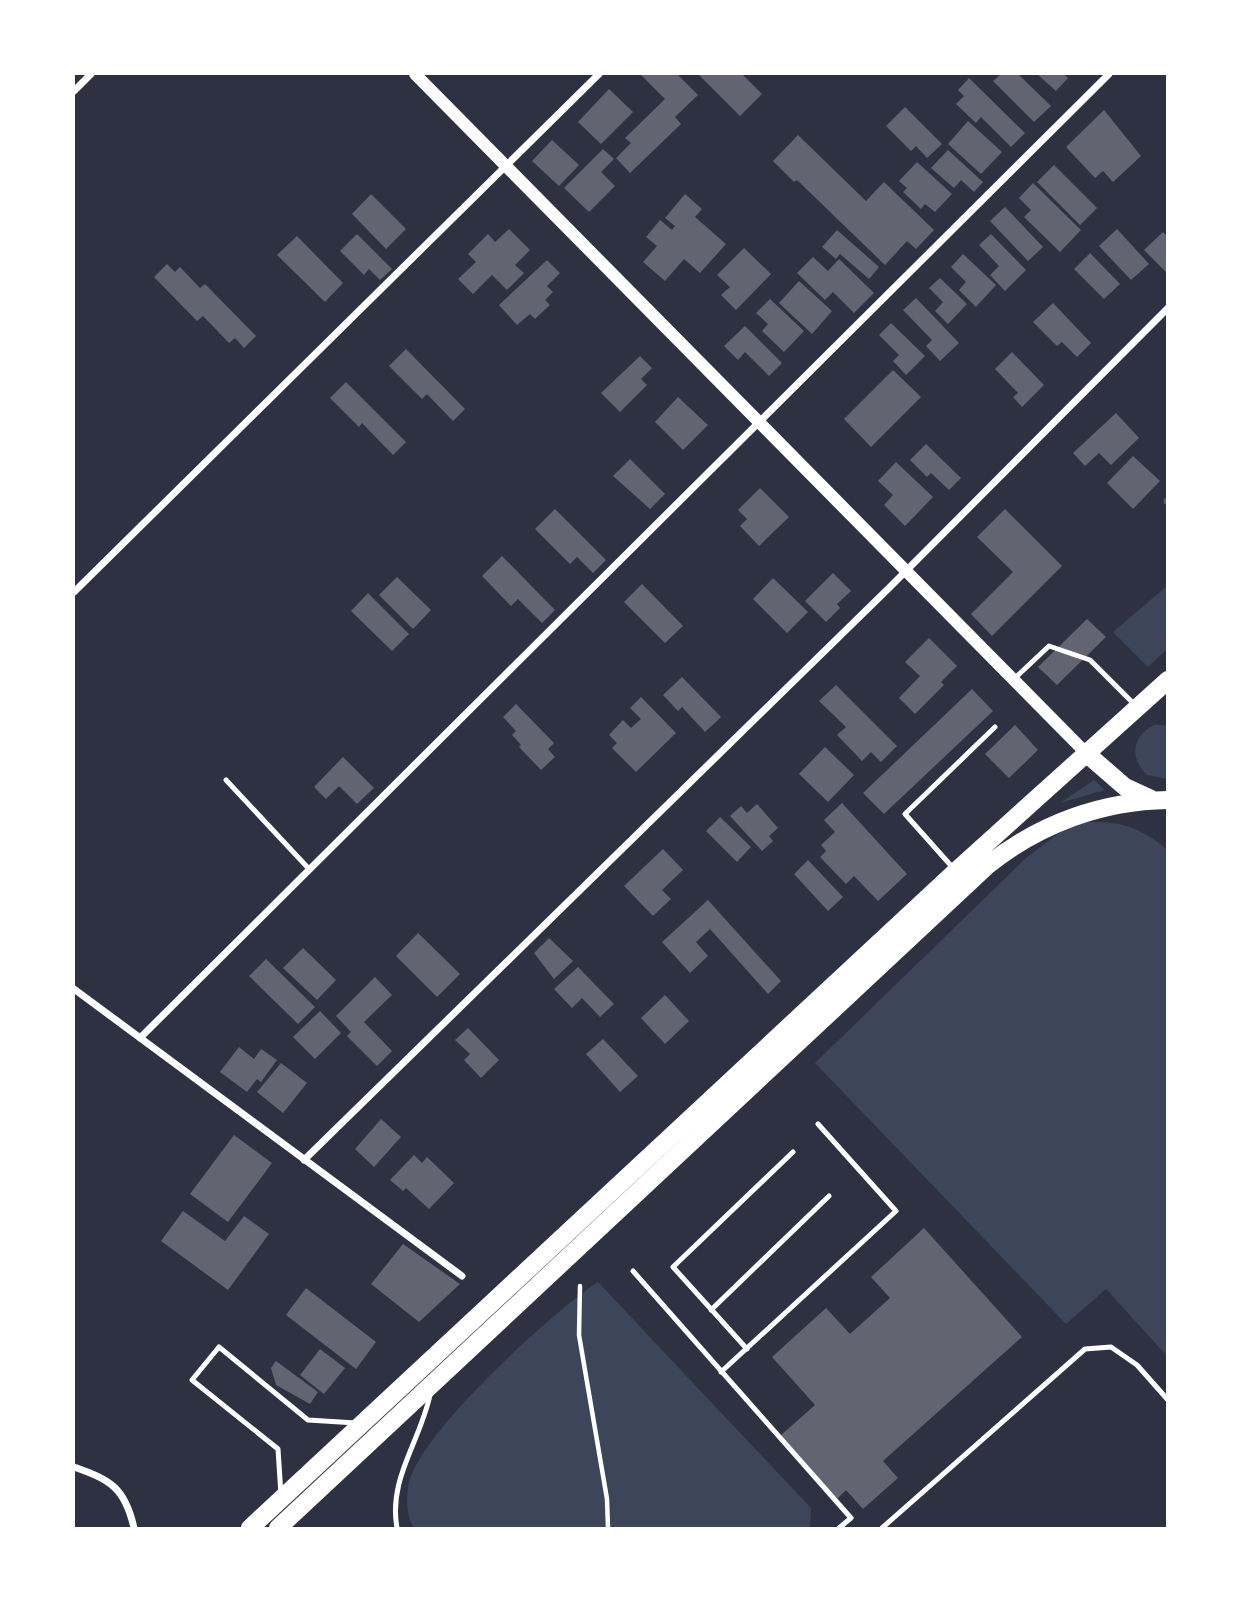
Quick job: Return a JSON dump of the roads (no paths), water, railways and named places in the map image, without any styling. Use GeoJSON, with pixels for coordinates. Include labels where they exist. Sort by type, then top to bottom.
{"type":"FeatureCollection","features":[{"type":"Feature","properties":{"kind":"main road"},"geometry":{"type":"LineString","coordinates":[[250,1528],[956,871],[1167,680]]}},
{"type":"Feature","properties":{"kind":"main road"},"geometry":{"type":"LineString","coordinates":[[1139,705],[1167,703]]}},
{"type":"Feature","properties":{"kind":"main road"},"geometry":{"type":"LineString","coordinates":[[1087,754],[1125,787],[1159,800]]}},
{"type":"Feature","properties":{"kind":"main road"},"geometry":{"type":"LineString","coordinates":[[278,1528],[665,1170],[988,865],[1015,845],[1074,817],[1159,800]]}},
{"type":"Feature","properties":{"kind":"street"},"geometry":{"type":"LineString","coordinates":[[74,91],[91,74]]}},
{"type":"Feature","properties":{"kind":"street"},"geometry":{"type":"LineString","coordinates":[[415,74],[1087,754]]}},
{"type":"Feature","properties":{"kind":"street"},"geometry":{"type":"LineString","coordinates":[[74,592],[599,74]]}},
{"type":"Feature","properties":{"kind":"street"},"geometry":{"type":"LineString","coordinates":[[140,1038],[1109,74]]}},
{"type":"Feature","properties":{"kind":"street"},"geometry":{"type":"LineString","coordinates":[[304,1160],[905,572],[1167,308]]}},
{"type":"Feature","properties":{"kind":"street"},"geometry":{"type":"LineString","coordinates":[[74,989],[462,1276]]}},
{"type":"Feature","properties":{"kind":"street"},"geometry":{"type":"LineString","coordinates":[[74,1467],[105,1478],[118,1489],[129,1508],[134,1528]]}},
{"type":"Feature","properties":{"kind":"lane"},"geometry":{"type":"LineString","coordinates":[[1013,681],[1049,646],[1090,660],[1139,705]]}},
{"type":"Feature","properties":{"kind":"lane"},"geometry":{"type":"LineString","coordinates":[[956,871],[905,814],[995,727]]}},
{"type":"Feature","properties":{"kind":"lane"},"geometry":{"type":"LineString","coordinates":[[226,780],[310,870]]}},
{"type":"Feature","properties":{"kind":"lane"},"geometry":{"type":"LineString","coordinates":[[721,1372],[896,1211],[818,1124]]}},
{"type":"Feature","properties":{"kind":"lane"},"geometry":{"type":"LineString","coordinates":[[747,1349],[673,1267],[793,1152]]}},
{"type":"Feature","properties":{"kind":"lane"},"geometry":{"type":"LineString","coordinates":[[710,1310],[829,1196]]}},
{"type":"Feature","properties":{"kind":"lane"},"geometry":{"type":"LineString","coordinates":[[633,1271],[850,1518],[839,1528]]}},
{"type":"Feature","properties":{"kind":"lane"},"geometry":{"type":"LineString","coordinates":[[281,1500],[278,1449],[192,1380],[219,1347],[308,1420],[363,1423]]}},
{"type":"Feature","properties":{"kind":"lane"},"geometry":{"type":"LineString","coordinates":[[882,1528],[1085,1349],[1111,1347],[1137,1365],[1167,1400]]}},
{"type":"Feature","properties":{"kind":"lane"},"geometry":{"type":"LineString","coordinates":[[397,1528],[394,1500],[399,1474],[424,1422],[432,1384]]}}]}
